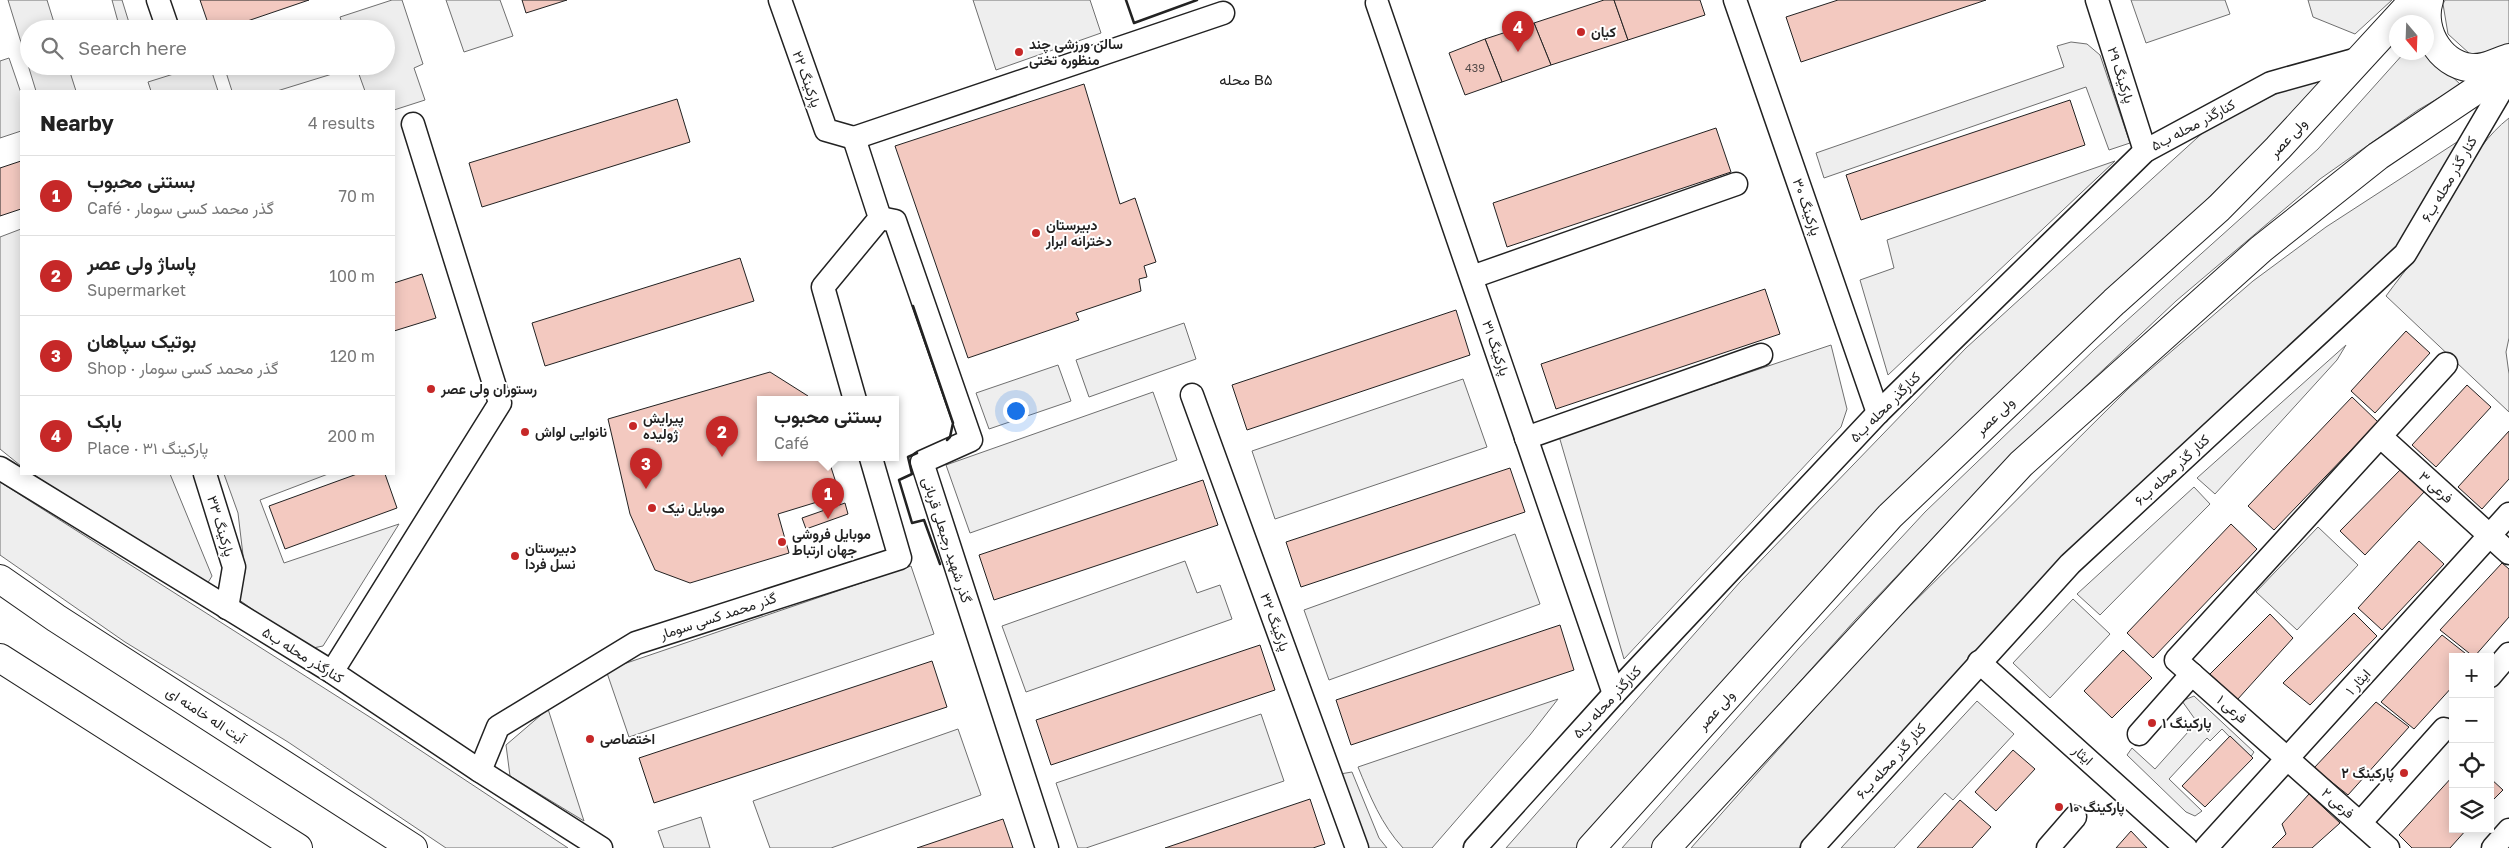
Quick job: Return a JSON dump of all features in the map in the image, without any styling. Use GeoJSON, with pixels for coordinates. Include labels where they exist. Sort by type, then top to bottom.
{"type":"FeatureCollection","features":[{"type":"Feature","properties":{"kind":"main road","name":"ولی عصر"},"geometry":{"type":"LineString","coordinates":[[1591,848],[1890,516],[2114,302],[2219,208],[2278,148],[2414,0]]}},
{"type":"Feature","properties":{"kind":"main road"},"geometry":{"type":"LineString","coordinates":[[2430,0],[2426,9],[2428,27],[2436,49],[2455,64],[2479,68],[2509,58]]}},
{"type":"Feature","properties":{"kind":"main road"},"geometry":{"type":"LineString","coordinates":[[1666,848],[2021,464],[2262,249],[2378,156],[2509,68]]}},
{"type":"Feature","properties":{"kind":"main road","name":"آیت اله خامنه ای"},"geometry":{"type":"LineString","coordinates":[[0,579],[56,618],[413,848]]}},
{"type":"Feature","properties":{"kind":"main road"},"geometry":{"type":"LineString","coordinates":[[0,658],[298,848]]}},
{"type":"Feature","properties":{"kind":"street"},"geometry":{"type":"LineString","coordinates":[[158,0],[165,20]]}},
{"type":"Feature","properties":{"kind":"street","name":"پارکینگ ۲۲"},"geometry":{"type":"LineString","coordinates":[[780,0],[826,130],[854,138]]}},
{"type":"Feature","properties":{"kind":"street","name":"پارکینگ ۳۰"},"geometry":{"type":"LineString","coordinates":[[1735,0],[1878,413]]}},
{"type":"Feature","properties":{"kind":"street","name":"پارکینگ ۲۹"},"geometry":{"type":"LineString","coordinates":[[2097,0],[2145,151]]}},
{"type":"Feature","properties":{"kind":"street","name":"پارکینگ ۳۱"},"geometry":{"type":"LineString","coordinates":[[1377,3],[1614,694]]}},
{"type":"Feature","properties":{"kind":"street"},"geometry":{"type":"LineString","coordinates":[[854,396],[823,287],[880,218],[854,138],[1223,13]]}},
{"type":"Feature","properties":{"kind":"street","name":"کنارگذر محله ب۵"},"geometry":{"type":"LineString","coordinates":[[1475,848],[1614,694],[1878,413],[2145,151],[2271,83],[2362,58]]}},
{"type":"Feature","properties":{"kind":"street","name":"کنار گذر محله ب۶"},"geometry":{"type":"LineString","coordinates":[[1812,848],[2070,564],[2405,254],[2509,77]]}},
{"type":"Feature","properties":{"kind":"street"},"geometry":{"type":"LineString","coordinates":[[332,672],[500,403],[413,124]]}},
{"type":"Feature","properties":{"kind":"street"},"geometry":{"type":"LineString","coordinates":[[1472,278],[1736,184]]}},
{"type":"Feature","properties":{"kind":"street","name":"گذر شهید رجبعلی قربانی"},"geometry":{"type":"LineString","coordinates":[[880,218],[895,221],[971,440],[922,462],[1046,848]]}},
{"type":"Feature","properties":{"kind":"street"},"geometry":{"type":"LineString","coordinates":[[1526,438],[1761,355]]}},
{"type":"Feature","properties":{"kind":"street"},"geometry":{"type":"LineString","coordinates":[[2140,734],[2184,667],[2446,364]]}},
{"type":"Feature","properties":{"kind":"street","name":"پارکینگ ۳۲"},"geometry":{"type":"LineString","coordinates":[[1192,395],[1357,848]]}},
{"type":"Feature","properties":{"kind":"street","name":"فرعی ۳"},"geometry":{"type":"LineString","coordinates":[[2381,437],[2509,553]]}},
{"type":"Feature","properties":{"kind":"street","name":"گذر محمد کسی سومار"},"geometry":{"type":"LineString","coordinates":[[480,771],[498,728],[636,642],[900,558],[872,461]]}},
{"type":"Feature","properties":{"kind":"street","name":"کنارگذر محله ب۵"},"geometry":{"type":"LineString","coordinates":[[0,468],[332,672],[480,771],[602,848]]}},
{"type":"Feature","properties":{"kind":"street","name":"پارکینگ ۳۳"},"geometry":{"type":"LineString","coordinates":[[205,475],[234,567],[227,608]]}},
{"type":"Feature","properties":{"kind":"street","name":"ایثار ۱"},"geometry":{"type":"LineString","coordinates":[[2206,848],[2509,514]]}},
{"type":"Feature","properties":{"kind":"street"},"geometry":{"type":"LineString","coordinates":[[2494,671],[2509,654]]}},
{"type":"Feature","properties":{"kind":"street","name":"ایثار"},"geometry":{"type":"LineString","coordinates":[[1979,662],[2186,848]]}},
{"type":"Feature","properties":{"kind":"street","name":"فرعی ۱"},"geometry":{"type":"LineString","coordinates":[[2184,667],[2288,758]]}},
{"type":"Feature","properties":{"kind":"street"},"geometry":{"type":"LineString","coordinates":[[2360,823],[2444,729]]}},
{"type":"Feature","properties":{"kind":"street","name":"فرعی ۲"},"geometry":{"type":"LineString","coordinates":[[2288,758],[2388,848]]}},
{"type":"Feature","properties":{"kind":"street"},"geometry":{"type":"LineString","coordinates":[[2048,848],[2074,818]]}},
{"type":"Feature","properties":{"kind":"street"},"geometry":{"type":"LineString","coordinates":[[2493,848],[2509,830]]}},
{"type":"Feature","properties":{"kind":"shaded area"},"geometry":{"type":"Polygon","coordinates":[[[8,0],[47,0],[53,20],[20,20],[20,39],[8,0]]]}},
{"type":"Feature","properties":{"kind":"shaded area"},"geometry":{"type":"Polygon","coordinates":[[[112,0],[122,0],[128,20],[118,20],[112,0]]]}},
{"type":"Feature","properties":{"kind":"shaded area"},"geometry":{"type":"Polygon","coordinates":[[[392,0],[402,0],[423,64],[414,68],[425,100],[395,110],[395,90],[365,90],[359,75],[395,75],[395,20],[341,20],[340,17],[392,0]]]}},
{"type":"Feature","properties":{"kind":"shaded area"},"geometry":{"type":"Polygon","coordinates":[[[446,0],[500,0],[513,36],[464,52],[446,0]]]}},
{"type":"Feature","properties":{"kind":"shaded area","name":"سالن ورزشی چند منظوره تختی"},"geometry":{"type":"Polygon","coordinates":[[[973,0],[1090,0],[1101,33],[996,70],[973,0]]]}},
{"type":"Feature","properties":{"kind":"shaded area"},"geometry":{"type":"Polygon","coordinates":[[[2131,0],[2225,0],[2230,14],[2146,43],[2131,0]]]}},
{"type":"Feature","properties":{"kind":"shaded area"},"geometry":{"type":"Polygon","coordinates":[[[2308,0],[2392,0],[2355,34],[2313,17],[2308,0]]]}},
{"type":"Feature","properties":{"kind":"shaded area"},"geometry":{"type":"Polygon","coordinates":[[[2445,0],[2509,0],[2509,44],[2498,50],[2470,54],[2448,34],[2443,4],[2445,0]]]}},
{"type":"Feature","properties":{"kind":"shaded area"},"geometry":{"type":"Polygon","coordinates":[[[2071,42],[2087,44],[2100,55],[2130,143],[2109,150],[2086,87],[1824,178],[1816,153],[2064,67],[2057,46],[2071,42]]]}},
{"type":"Feature","properties":{"kind":"shaded area"},"geometry":{"type":"Polygon","coordinates":[[[9,58],[20,90],[20,131],[0,138],[0,61],[9,58]]]}},
{"type":"Feature","properties":{"kind":"shaded area"},"geometry":{"type":"Polygon","coordinates":[[[2398,60],[2434,60],[2461,85],[2418,110],[2320,179],[2176,301],[2002,465],[1856,619],[1691,803],[1654,848],[1622,848],[1798,649],[1925,512],[2095,349],[2318,149],[2398,60]]]}},
{"type":"Feature","properties":{"kind":"shaded area"},"geometry":{"type":"Polygon","coordinates":[[[2334,74],[2182,224],[1580,848],[1506,848],[1740,582],[1966,348],[2208,128],[2302,81],[2334,74]]]}},
{"type":"Feature","properties":{"kind":"shaded area"},"geometry":{"type":"Polygon","coordinates":[[[31,75],[71,75],[76,90],[36,90],[31,75]]]}},
{"type":"Feature","properties":{"kind":"shaded area"},"geometry":{"type":"Polygon","coordinates":[[[170,75],[213,75],[218,90],[151,90],[148,82],[170,75]]]}},
{"type":"Feature","properties":{"kind":"shaded area"},"geometry":{"type":"Polygon","coordinates":[[[227,75],[329,75],[280,90],[232,90],[227,75]]]}},
{"type":"Feature","properties":{"kind":"shaded area"},"geometry":{"type":"Polygon","coordinates":[[[2509,118],[2509,338],[2506,352],[2509,374],[2509,412],[2386,296],[2418,253],[2459,181],[2481,147],[2494,131],[2509,118]]]}},
{"type":"Feature","properties":{"kind":"shaded area"},"geometry":{"type":"Polygon","coordinates":[[[2457,142],[2436,190],[2391,258],[2013,614],[1799,848],[1691,848],[1869,647],[2129,388],[2253,281],[2326,227],[2457,142]]]}},
{"type":"Feature","properties":{"kind":"shaded area"},"geometry":{"type":"Polygon","coordinates":[[[2115,161],[1888,375],[1860,280],[1894,268],[1887,240],[2115,161]]]}},
{"type":"Feature","properties":{"kind":"shaded area"},"geometry":{"type":"Polygon","coordinates":[[[20,229],[20,465],[0,449],[0,237],[20,229]]]}},
{"type":"Feature","properties":{"kind":"shaded area"},"geometry":{"type":"Polygon","coordinates":[[[1184,323],[1196,359],[1089,397],[1076,360],[1184,323]]]}},
{"type":"Feature","properties":{"kind":"shaded area"},"geometry":{"type":"Polygon","coordinates":[[[1831,345],[1847,409],[1841,427],[1624,659],[1559,436],[1831,345]]]}},
{"type":"Feature","properties":{"kind":"shaded area"},"geometry":{"type":"Polygon","coordinates":[[[2346,345],[2337,360],[2215,494],[2197,478],[2346,345]]]}},
{"type":"Feature","properties":{"kind":"shaded area"},"geometry":{"type":"Polygon","coordinates":[[[1058,365],[1071,401],[989,429],[976,393],[1058,365]]]}},
{"type":"Feature","properties":{"kind":"shaded area"},"geometry":{"type":"Polygon","coordinates":[[[1463,379],[1487,447],[1275,519],[1252,451],[1463,379]]]}},
{"type":"Feature","properties":{"kind":"shaded area"},"geometry":{"type":"Polygon","coordinates":[[[1153,392],[1177,460],[970,533],[946,465],[1153,392]]]}},
{"type":"Feature","properties":{"kind":"shaded area"},"geometry":{"type":"Polygon","coordinates":[[[34,475],[170,475],[212,576],[204,589],[34,475]]]}},
{"type":"Feature","properties":{"kind":"shaded area"},"geometry":{"type":"Polygon","coordinates":[[[224,475],[325,475],[260,500],[284,563],[399,524],[323,646],[308,649],[238,599],[245,572],[238,513],[224,475]]]}},
{"type":"Feature","properties":{"kind":"shaded area"},"geometry":{"type":"Polygon","coordinates":[[[0,482],[376,721],[568,848],[446,848],[288,742],[125,642],[0,555],[0,482]]]}},
{"type":"Feature","properties":{"kind":"shaded area"},"geometry":{"type":"Polygon","coordinates":[[[2194,487],[2210,504],[2100,615],[2077,594],[2194,487]]]}},
{"type":"Feature","properties":{"kind":"shaded area"},"geometry":{"type":"Polygon","coordinates":[[[2318,527],[2358,565],[2297,630],[2256,592],[2318,527]]]}},
{"type":"Feature","properties":{"kind":"shaded area"},"geometry":{"type":"Polygon","coordinates":[[[1515,534],[1540,604],[1329,680],[1304,610],[1515,534]]]}},
{"type":"Feature","properties":{"kind":"shaded area"},"geometry":{"type":"Polygon","coordinates":[[[1185,561],[1197,593],[1220,585],[1232,619],[1026,692],[1002,626],[1185,561]]]}},
{"type":"Feature","properties":{"kind":"shaded area"},"geometry":{"type":"Polygon","coordinates":[[[911,566],[934,634],[629,737],[606,670],[911,566]]]}},
{"type":"Feature","properties":{"kind":"shaded area"},"geometry":{"type":"Polygon","coordinates":[[[2073,599],[2110,634],[2050,698],[2013,663],[2073,599]]]}},
{"type":"Feature","properties":{"kind":"shaded area"},"geometry":{"type":"Polygon","coordinates":[[[2194,696],[2254,752],[2250,758],[2222,729],[2210,741],[2207,738],[2169,779],[2202,811],[2195,816],[2186,812],[2127,755],[2132,748],[2155,769],[2197,722],[2182,701],[2194,696]]]}},
{"type":"Feature","properties":{"kind":"shaded area"},"geometry":{"type":"Polygon","coordinates":[[[1558,699],[1530,735],[1432,848],[1403,848],[1382,819],[1358,767],[1558,699]]]}},
{"type":"Feature","properties":{"kind":"shaded area"},"geometry":{"type":"Polygon","coordinates":[[[1977,701],[2014,734],[1953,800],[1945,793],[1894,848],[1841,848],[1977,701]]]}},
{"type":"Feature","properties":{"kind":"shaded area"},"geometry":{"type":"Polygon","coordinates":[[[548,709],[584,821],[510,776],[506,745],[548,709]]]}},
{"type":"Feature","properties":{"kind":"shaded area"},"geometry":{"type":"Polygon","coordinates":[[[1261,714],[1284,781],[1086,848],[1078,848],[1056,783],[1261,714]]]}},
{"type":"Feature","properties":{"kind":"shaded area"},"geometry":{"type":"Polygon","coordinates":[[[958,729],[981,795],[831,848],[770,848],[753,801],[958,729]]]}},
{"type":"Feature","properties":{"kind":"shaded area"},"geometry":{"type":"Polygon","coordinates":[[[1352,772],[1379,838],[1387,848],[1365,848],[1334,775],[1352,772]]]}},
{"type":"Feature","properties":{"kind":"shaded area"},"geometry":{"type":"Polygon","coordinates":[[[701,817],[710,848],[664,848],[658,831],[701,817]]]}},
{"type":"Feature","properties":{"kind":"building"},"geometry":{"type":"Polygon","coordinates":[[[200,0],[309,0],[250,20],[207,20],[200,0]]]}},
{"type":"Feature","properties":{"kind":"building"},"geometry":{"type":"Polygon","coordinates":[[[522,0],[567,0],[526,13],[522,0]]]}},
{"type":"Feature","properties":{"kind":"building","name":"کیان"},"geometry":{"type":"Polygon","coordinates":[[[1604,0],[1614,0],[1628,40],[1551,65],[1534,23],[1604,0]]]}},
{"type":"Feature","properties":{"kind":"building","name":"کیان"},"geometry":{"type":"Polygon","coordinates":[[[1614,0],[1700,0],[1705,15],[1628,40],[1614,0]]]}},
{"type":"Feature","properties":{"kind":"building"},"geometry":{"type":"Polygon","coordinates":[[[1838,0],[1986,0],[1801,62],[1786,17],[1838,0]]]}},
{"type":"Feature","properties":{"kind":"building"},"geometry":{"type":"Polygon","coordinates":[[[1534,23],[1551,65],[1502,82],[1485,39],[1534,23]]]}},
{"type":"Feature","properties":{"kind":"building"},"geometry":{"type":"Polygon","coordinates":[[[1485,39],[1502,82],[1465,95],[1449,53],[1485,39]]]}},
{"type":"Feature","properties":{"kind":"building","name":"دبیرستان دخترانه ابرار"},"geometry":{"type":"Polygon","coordinates":[[[1084,84],[1120,204],[1135,198],[1156,262],[1144,266],[1147,277],[1139,279],[1141,291],[1076,313],[1079,320],[968,358],[895,146],[1084,84]]]}},
{"type":"Feature","properties":{"kind":"building"},"geometry":{"type":"Polygon","coordinates":[[[677,99],[690,142],[482,207],[469,163],[677,99]]]}},
{"type":"Feature","properties":{"kind":"building"},"geometry":{"type":"Polygon","coordinates":[[[2070,100],[2085,145],[1861,220],[1846,175],[2070,100]]]}},
{"type":"Feature","properties":{"kind":"building"},"geometry":{"type":"Polygon","coordinates":[[[1716,128],[1731,172],[1507,247],[1493,203],[1716,128]]]}},
{"type":"Feature","properties":{"kind":"building"},"geometry":{"type":"Polygon","coordinates":[[[20,161],[20,209],[0,216],[0,168],[20,161]]]}},
{"type":"Feature","properties":{"kind":"building"},"geometry":{"type":"Polygon","coordinates":[[[740,258],[754,301],[545,366],[532,323],[740,258]]]}},
{"type":"Feature","properties":{"kind":"building"},"geometry":{"type":"Polygon","coordinates":[[[422,274],[436,318],[395,331],[395,283],[422,274]]]}},
{"type":"Feature","properties":{"kind":"building"},"geometry":{"type":"Polygon","coordinates":[[[1765,289],[1780,334],[1556,409],[1541,364],[1765,289]]]}},
{"type":"Feature","properties":{"kind":"building"},"geometry":{"type":"Polygon","coordinates":[[[1456,310],[1470,355],[1247,430],[1232,385],[1456,310]]]}},
{"type":"Feature","properties":{"kind":"building"},"geometry":{"type":"Polygon","coordinates":[[[2406,331],[2430,353],[2375,413],[2351,391],[2406,331]]]}},
{"type":"Feature","properties":{"kind":"building"},"geometry":{"type":"Polygon","coordinates":[[[770,372],[808,396],[757,396],[757,461],[829,461],[840,495],[778,514],[789,553],[690,583],[655,570],[630,514],[608,419],[770,372]]]}},
{"type":"Feature","properties":{"kind":"building"},"geometry":{"type":"Polygon","coordinates":[[[2467,385],[2491,407],[2436,467],[2412,445],[2467,385]]]}},
{"type":"Feature","properties":{"kind":"building"},"geometry":{"type":"Polygon","coordinates":[[[2352,397],[2378,422],[2274,530],[2248,506],[2352,397]]]}},
{"type":"Feature","properties":{"kind":"building"},"geometry":{"type":"Polygon","coordinates":[[[2509,431],[2509,479],[2482,509],[2458,487],[2509,431]]]}},
{"type":"Feature","properties":{"kind":"building"},"geometry":{"type":"Polygon","coordinates":[[[2403,467],[2425,491],[2365,555],[2340,531],[2403,467]]]}},
{"type":"Feature","properties":{"kind":"building"},"geometry":{"type":"Polygon","coordinates":[[[1510,468],[1525,512],[1301,587],[1286,542],[1510,468]]]}},
{"type":"Feature","properties":{"kind":"building"},"geometry":{"type":"Polygon","coordinates":[[[354,475],[385,475],[397,508],[285,549],[269,506],[354,475]]]}},
{"type":"Feature","properties":{"kind":"building"},"geometry":{"type":"Polygon","coordinates":[[[1203,480],[1218,525],[994,600],[979,555],[1203,480]]]}},
{"type":"Feature","properties":{"kind":"building"},"geometry":{"type":"Polygon","coordinates":[[[845,503],[848,514],[806,529],[802,518],[845,503]]]}},
{"type":"Feature","properties":{"kind":"building"},"geometry":{"type":"Polygon","coordinates":[[[2231,524],[2257,549],[2153,658],[2127,633],[2231,524]]]}},
{"type":"Feature","properties":{"kind":"building"},"geometry":{"type":"Polygon","coordinates":[[[2419,541],[2444,564],[2382,630],[2358,608],[2419,541]]]}},
{"type":"Feature","properties":{"kind":"building"},"geometry":{"type":"Polygon","coordinates":[[[2502,563],[2509,569],[2509,617],[2478,653],[2469,653],[2440,630],[2502,563]]]}},
{"type":"Feature","properties":{"kind":"building"},"geometry":{"type":"Polygon","coordinates":[[[2354,613],[2377,636],[2310,705],[2283,683],[2354,613]]]}},
{"type":"Feature","properties":{"kind":"building"},"geometry":{"type":"Polygon","coordinates":[[[2270,614],[2293,638],[2237,700],[2210,674],[2270,614]]]}},
{"type":"Feature","properties":{"kind":"building"},"geometry":{"type":"Polygon","coordinates":[[[1560,625],[1574,670],[1351,745],[1336,700],[1560,625]]]}},
{"type":"Feature","properties":{"kind":"building"},"geometry":{"type":"Polygon","coordinates":[[[2442,635],[2465,653],[2449,653],[2449,690],[2414,729],[2381,702],[2442,635]]]}},
{"type":"Feature","properties":{"kind":"building"},"geometry":{"type":"Polygon","coordinates":[[[1260,645],[1275,690],[1051,765],[1036,720],[1260,645]]]}},
{"type":"Feature","properties":{"kind":"building"},"geometry":{"type":"Polygon","coordinates":[[[2123,650],[2152,678],[2112,718],[2084,691],[2123,650]]]}},
{"type":"Feature","properties":{"kind":"building"},"geometry":{"type":"Polygon","coordinates":[[[932,661],[947,707],[654,803],[639,758],[932,661]]]}},
{"type":"Feature","properties":{"kind":"building"},"geometry":{"type":"Polygon","coordinates":[[[2376,702],[2409,727],[2348,795],[2314,768],[2376,702]]]}},
{"type":"Feature","properties":{"kind":"building"},"geometry":{"type":"Polygon","coordinates":[[[2230,736],[2253,758],[2205,807],[2182,786],[2230,736]]]}},
{"type":"Feature","properties":{"kind":"building"},"geometry":{"type":"Polygon","coordinates":[[[2013,750],[2035,769],[1996,811],[1975,792],[2013,750]]]}},
{"type":"Feature","properties":{"kind":"building"},"geometry":{"type":"Polygon","coordinates":[[[2449,780],[2449,833],[2463,833],[2450,848],[2412,848],[2399,835],[2449,780]]]}},
{"type":"Feature","properties":{"kind":"building"},"geometry":{"type":"Polygon","coordinates":[[[2494,782],[2503,790],[2494,799],[2494,782]]]}},
{"type":"Feature","properties":{"kind":"building"},"geometry":{"type":"Polygon","coordinates":[[[2309,794],[2340,823],[2312,848],[2272,848],[2286,834],[2282,824],[2309,794]]]}},
{"type":"Feature","properties":{"kind":"building"},"geometry":{"type":"Polygon","coordinates":[[[1310,799],[1325,844],[1313,848],[1165,848],[1310,799]]]}},
{"type":"Feature","properties":{"kind":"building"},"geometry":{"type":"Polygon","coordinates":[[[1960,800],[1991,827],[1972,848],[1917,848],[1960,800]]]}},
{"type":"Feature","properties":{"kind":"building"},"geometry":{"type":"Polygon","coordinates":[[[1003,819],[1013,848],[917,848],[1003,819]]]}},
{"type":"Feature","properties":{"kind":"building"},"geometry":{"type":"Polygon","coordinates":[[[2131,831],[2147,848],[2116,848],[2131,831]]]}},
{"type":"Feature","properties":{"kind":"wall"},"geometry":{"type":"LineString","coordinates":[[1126,0],[1134,23],[1197,0]]}},
{"type":"Feature","properties":{"kind":"wall"},"geometry":{"type":"LineString","coordinates":[[913,306],[953,423],[950,437],[947,440]]}},
{"type":"Feature","properties":{"kind":"wall"},"geometry":{"type":"LineString","coordinates":[[917,453],[908,457],[912,474],[899,480],[912,523],[924,520],[940,564]]}},
{"type":"Feature","properties":{"kind":"place","name":"کیان"},"geometry":{"type":"Point","coordinates":[1581,32]}},
{"type":"Feature","properties":{"kind":"place","name":"سالن ورزشی چند منظوره تختی"},"geometry":{"type":"Point","coordinates":[1019,52]}},
{"type":"Feature","properties":{"kind":"place","name":"بابک"},"geometry":{"type":"Point","coordinates":[1518,52]}},
{"type":"Feature","properties":{"kind":"place","name":"دبیرستان دخترانه ابرار"},"geometry":{"type":"Point","coordinates":[1036,233]}},
{"type":"Feature","properties":{"kind":"place","name":"رستوران ولی عصر"},"geometry":{"type":"Point","coordinates":[431,389]}},
{"type":"Feature","properties":{"kind":"place","name":"پیرایش ژولیده"},"geometry":{"type":"Point","coordinates":[633,426]}},
{"type":"Feature","properties":{"kind":"place","name":"نانوایی لواش"},"geometry":{"type":"Point","coordinates":[525,432]}},
{"type":"Feature","properties":{"kind":"place","name":"پاساژ ولی عصر"},"geometry":{"type":"Point","coordinates":[722,457]}},
{"type":"Feature","properties":{"kind":"place","name":"بوتیک سپاهان"},"geometry":{"type":"Point","coordinates":[646,489]}},
{"type":"Feature","properties":{"kind":"place","name":"موبایل نیک"},"geometry":{"type":"Point","coordinates":[652,508]}},
{"type":"Feature","properties":{"kind":"place","name":"بستنی محبوب"},"geometry":{"type":"Point","coordinates":[828,519]}},
{"type":"Feature","properties":{"kind":"place","name":"موبایل فروشی جهان ارتباط"},"geometry":{"type":"Point","coordinates":[782,542]}},
{"type":"Feature","properties":{"kind":"place","name":"دبیرستان نسل فردا"},"geometry":{"type":"Point","coordinates":[515,556]}},
{"type":"Feature","properties":{"kind":"place","name":"پارکینگ ۱"},"geometry":{"type":"Point","coordinates":[2152,723]}},
{"type":"Feature","properties":{"kind":"place","name":"اختصاصی"},"geometry":{"type":"Point","coordinates":[590,739]}},
{"type":"Feature","properties":{"kind":"place","name":"پارکینگ ۲"},"geometry":{"type":"Point","coordinates":[2404,773]}},
{"type":"Feature","properties":{"kind":"place","name":"پارکینگ ۱۰"},"geometry":{"type":"Point","coordinates":[2059,807]}},
{"type":"Feature","properties":{"kind":"district","name":"محله B۵"},"geometry":{"type":"Point","coordinates":[1246,80]}}]}
